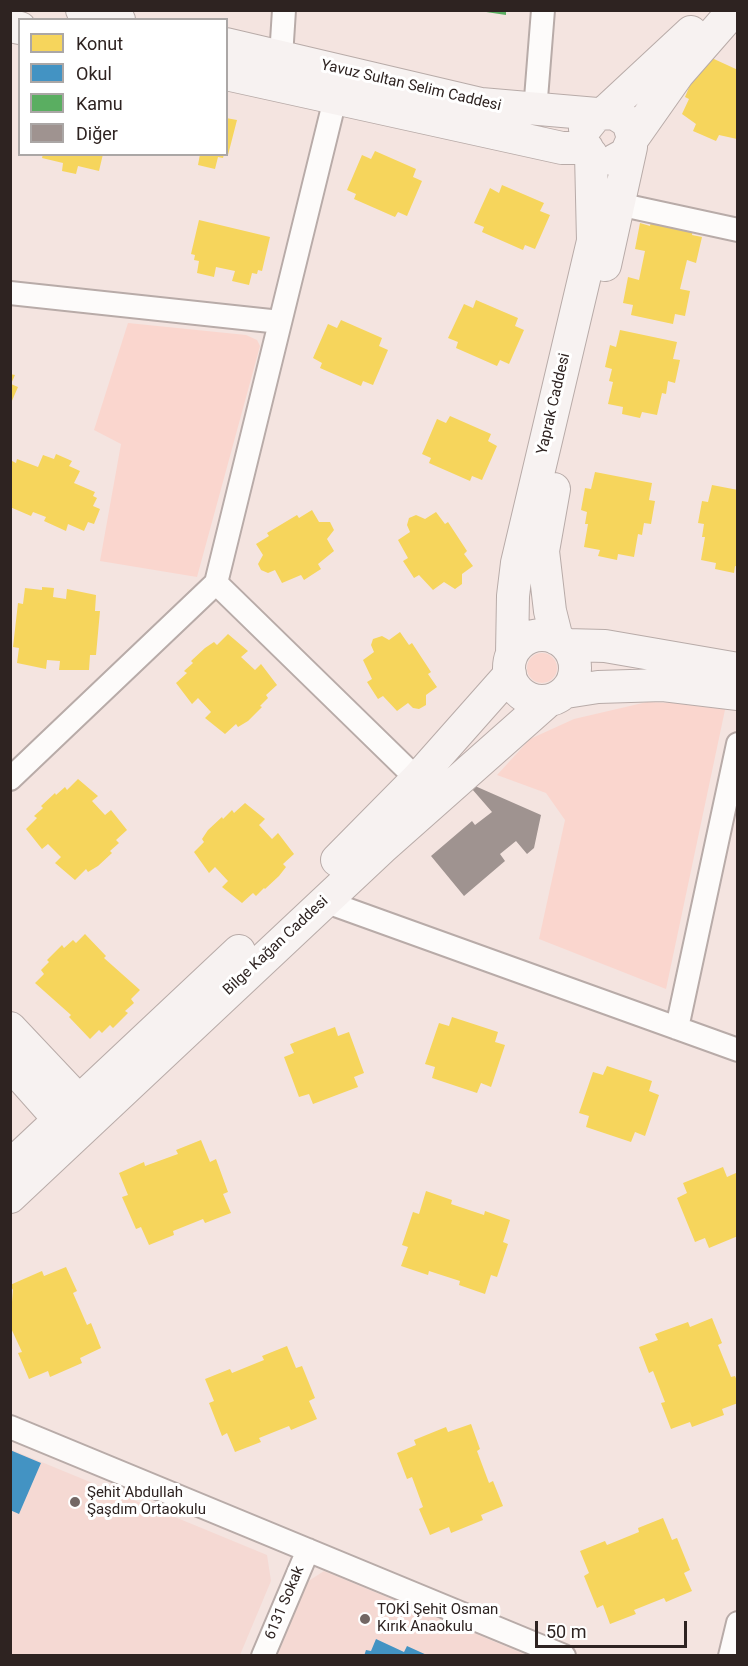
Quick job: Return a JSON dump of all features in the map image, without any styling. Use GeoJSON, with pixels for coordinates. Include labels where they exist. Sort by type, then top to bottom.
{"type":"FeatureCollection","features":[{"type":"Feature","properties":{"kind":"street"},"geometry":{"type":"LineString","coordinates":[[82,10],[112,18]]}},
{"type":"Feature","properties":{"kind":"street"},"geometry":{"type":"LineString","coordinates":[[281,57],[284,10]]}},
{"type":"Feature","properties":{"kind":"street"},"geometry":{"type":"LineString","coordinates":[[535,111],[543,10]]}},
{"type":"Feature","properties":{"kind":"street"},"geometry":{"type":"LineString","coordinates":[[601,113],[622,116],[628,122],[632,142],[626,154],[611,161],[602,160],[589,151],[584,135],[585,127],[714,10]]}},
{"type":"Feature","properties":{"kind":"street","name":"Yaprak Caddesi"},"geometry":{"type":"LineString","coordinates":[[561,642],[550,611],[543,551],[559,462],[587,350],[632,142],[678,74],[734,10]]}},
{"type":"Feature","properties":{"kind":"street","name":"Yavuz Sultan Selim Caddesi"},"geometry":{"type":"LineString","coordinates":[[228,45],[471,101],[535,111],[601,113]]}},
{"type":"Feature","properties":{"kind":"street","name":"Yavuz Sultan Selim Caddesi"},"geometry":{"type":"LineString","coordinates":[[228,74],[562,148],[589,151]]}},
{"type":"Feature","properties":{"kind":"street"},"geometry":{"type":"LineString","coordinates":[[10,779],[216,583],[335,99]]}},
{"type":"Feature","properties":{"kind":"street","name":"Yaprak Caddesi"},"geometry":{"type":"LineString","coordinates":[[511,664],[513,596],[517,563],[593,241],[589,151]]}},
{"type":"Feature","properties":{"kind":"street"},"geometry":{"type":"LineString","coordinates":[[618,204],[738,230]]}},
{"type":"Feature","properties":{"kind":"street"},"geometry":{"type":"LineString","coordinates":[[10,293],[280,322]]}},
{"type":"Feature","properties":{"kind":"street"},"geometry":{"type":"LineString","coordinates":[[216,583],[417,779]]}},
{"type":"Feature","properties":{"kind":"street"},"geometry":{"type":"LineString","coordinates":[[738,669],[605,646],[561,642],[537,636],[527,639],[511,664],[519,692],[527,698],[557,696],[598,687],[663,685],[738,693]]}},
{"type":"Feature","properties":{"kind":"street"},"geometry":{"type":"LineString","coordinates":[[557,696],[575,673],[575,663],[561,642]]}},
{"type":"Feature","properties":{"kind":"street","name":"Bilge Kağan Caddesi"},"geometry":{"type":"LineString","coordinates":[[10,1197],[77,1119],[417,779],[511,664]]}},
{"type":"Feature","properties":{"kind":"street","name":"Bilge Kağan Caddesi"},"geometry":{"type":"LineString","coordinates":[[10,1166],[77,1119],[324,901],[493,747],[557,696]]}},
{"type":"Feature","properties":{"kind":"street"},"geometry":{"type":"LineString","coordinates":[[677,1028],[738,744]]}},
{"type":"Feature","properties":{"kind":"street"},"geometry":{"type":"LineString","coordinates":[[324,901],[738,1050]]}},
{"type":"Feature","properties":{"kind":"street"},"geometry":{"type":"LineString","coordinates":[[10,1028],[77,1119]]}},
{"type":"Feature","properties":{"kind":"street"},"geometry":{"type":"LineString","coordinates":[[10,1064],[77,1119]]}},
{"type":"Feature","properties":{"kind":"street"},"geometry":{"type":"LineString","coordinates":[[10,1427],[564,1656]]}},
{"type":"Feature","properties":{"kind":"street","name":"6131 Sokak"},"geometry":{"type":"LineString","coordinates":[[263,1656],[308,1550]]}},
{"type":"Feature","properties":{"kind":"street"},"geometry":{"type":"LineString","coordinates":[[730,1656],[738,1623]]}},
{"type":"Feature","properties":{"kind":"shaded area"},"geometry":{"type":"Polygon","coordinates":[[[128,323],[246,335],[257,340],[260,346],[197,577],[100,561],[121,444],[94,430],[128,323]]]}},
{"type":"Feature","properties":{"kind":"shaded area"},"geometry":{"type":"Polygon","coordinates":[[[542,653],[548,654],[556,662],[556,674],[548,682],[542,683],[536,682],[528,674],[527,668],[528,662],[536,654],[542,653]]]}},
{"type":"Feature","properties":{"kind":"shaded area"},"geometry":{"type":"Polygon","coordinates":[[[647,702],[726,705],[666,989],[539,939],[565,820],[546,793],[497,775],[530,739],[574,719],[647,702]]]}},
{"type":"Feature","properties":{"kind":"shaded area","name":"Şehit Abdullah Şaşdım Ortaokulu"},"geometry":{"type":"Polygon","coordinates":[[[10,1449],[267,1555],[271,1581],[240,1655],[11,1655],[10,1449]]]}},
{"type":"Feature","properties":{"kind":"shaded area","name":"TOKİ Şehit Osman Kırık Anaokulu"},"geometry":{"type":"Polygon","coordinates":[[[324,1571],[527,1655],[277,1656],[307,1582],[324,1571]]]}},
{"type":"Feature","properties":{"kind":"building: Konut"},"geometry":{"type":"Polygon","coordinates":[[[703,54],[738,70],[737,139],[719,135],[716,141],[693,131],[696,124],[682,114],[689,99],[685,97],[703,54]]]}},
{"type":"Feature","properties":{"kind":"building: Konut"},"geometry":{"type":"Polygon","coordinates":[[[228,118],[237,120],[228,155],[228,118]]]}},
{"type":"Feature","properties":{"kind":"building: Konut"},"geometry":{"type":"Polygon","coordinates":[[[375,151],[416,169],[413,177],[422,181],[407,216],[398,212],[395,217],[354,199],[356,194],[347,190],[362,155],[371,159],[375,151]]]}},
{"type":"Feature","properties":{"kind":"building: Konut"},"geometry":{"type":"Polygon","coordinates":[[[42,156],[103,156],[99,171],[78,166],[76,174],[62,171],[63,163],[42,158],[42,156]]]}},
{"type":"Feature","properties":{"kind":"building: Konut"},"geometry":{"type":"Polygon","coordinates":[[[200,156],[224,156],[223,158],[218,157],[215,169],[198,165],[200,156]]]}},
{"type":"Feature","properties":{"kind":"building: Konut"},"geometry":{"type":"Polygon","coordinates":[[[502,185],[544,203],[540,211],[550,215],[535,249],[525,245],[523,250],[482,232],[484,227],[474,223],[490,188],[499,193],[502,185]]]}},
{"type":"Feature","properties":{"kind":"building: Konut"},"geometry":{"type":"Polygon","coordinates":[[[652,216],[694,224],[692,235],[702,237],[696,263],[687,260],[680,289],[690,291],[685,316],[675,314],[673,324],[631,315],[633,305],[623,303],[628,277],[639,280],[645,251],[635,249],[640,223],[650,226],[652,216]]]}},
{"type":"Feature","properties":{"kind":"building: Konut"},"geometry":{"type":"Polygon","coordinates":[[[199,220],[270,237],[262,271],[258,270],[257,274],[252,273],[249,285],[232,281],[235,271],[216,267],[214,277],[197,273],[199,261],[194,260],[195,255],[191,254],[199,220]]]}},
{"type":"Feature","properties":{"kind":"building: Konut"},"geometry":{"type":"Polygon","coordinates":[[[476,300],[518,318],[515,326],[524,330],[509,364],[500,360],[497,366],[456,348],[458,342],[448,338],[464,304],[473,308],[476,300]]]}},
{"type":"Feature","properties":{"kind":"building: Konut"},"geometry":{"type":"Polygon","coordinates":[[[341,320],[382,338],[379,346],[388,350],[373,385],[363,381],[361,386],[320,368],[322,363],[313,358],[328,324],[337,328],[341,320]]]}},
{"type":"Feature","properties":{"kind":"building: Konut"},"geometry":{"type":"Polygon","coordinates":[[[620,330],[677,342],[673,359],[680,360],[675,383],[668,381],[666,394],[662,393],[657,415],[642,412],[640,418],[622,414],[623,407],[608,404],[613,382],[609,381],[612,369],[605,367],[610,345],[616,347],[620,330]]]}},
{"type":"Feature","properties":{"kind":"building: Konut"},"geometry":{"type":"Polygon","coordinates":[[[10,374],[15,375],[11,384],[18,387],[11,403],[10,374]]]}},
{"type":"Feature","properties":{"kind":"building: Konut"},"geometry":{"type":"Polygon","coordinates":[[[450,416],[491,434],[488,441],[497,446],[482,480],[472,476],[470,481],[429,463],[431,458],[422,454],[437,419],[446,423],[450,416]]]}},
{"type":"Feature","properties":{"kind":"building: Konut"},"geometry":{"type":"Polygon","coordinates":[[[56,454],[72,461],[69,466],[80,471],[74,483],[95,492],[93,496],[97,498],[93,506],[100,509],[94,524],[88,522],[84,531],[68,524],[66,531],[44,521],[46,517],[33,512],[31,516],[10,507],[12,461],[16,463],[17,459],[38,467],[43,455],[54,459],[56,454]]]}},
{"type":"Feature","properties":{"kind":"building: Konut"},"geometry":{"type":"Polygon","coordinates":[[[595,472],[652,483],[649,500],[655,501],[651,524],[644,523],[642,535],[638,534],[634,557],[618,554],[617,560],[598,556],[600,550],[584,547],[588,524],[585,524],[587,512],[581,510],[585,488],[591,489],[595,472]]]}},
{"type":"Feature","properties":{"kind":"building: Konut"},"geometry":{"type":"Polygon","coordinates":[[[712,485],[738,490],[738,567],[735,566],[734,573],[715,569],[716,563],[701,560],[705,537],[702,537],[704,524],[698,523],[702,501],[708,502],[712,485]]]}},
{"type":"Feature","properties":{"kind":"building: Konut"},"geometry":{"type":"Polygon","coordinates":[[[312,510],[319,522],[330,522],[334,530],[327,539],[334,551],[318,564],[321,569],[304,580],[301,575],[282,583],[275,570],[268,573],[261,570],[258,564],[263,555],[256,544],[269,536],[267,533],[297,515],[299,518],[312,510]]]}},
{"type":"Feature","properties":{"kind":"building: Konut"},"geometry":{"type":"Polygon","coordinates":[[[436,512],[445,524],[448,522],[467,551],[464,554],[473,566],[462,574],[462,584],[455,589],[444,582],[433,590],[419,575],[414,578],[403,561],[408,558],[398,540],[410,532],[407,525],[409,518],[416,515],[425,519],[436,512]]]}},
{"type":"Feature","properties":{"kind":"building: Konut"},"geometry":{"type":"Polygon","coordinates":[[[42,587],[54,588],[53,597],[66,599],[67,589],[96,595],[95,611],[100,611],[96,655],[90,655],[89,670],[59,670],[60,661],[47,660],[46,669],[17,663],[19,648],[13,647],[18,603],[23,604],[25,588],[42,590],[42,587]]]}},
{"type":"Feature","properties":{"kind":"building: Konut"},"geometry":{"type":"Polygon","coordinates":[[[400,632],[409,645],[412,643],[431,672],[428,674],[437,687],[426,695],[426,705],[419,709],[413,708],[408,703],[397,711],[383,696],[378,699],[367,682],[372,679],[363,660],[374,652],[371,645],[373,639],[382,636],[389,640],[400,632]]]}},
{"type":"Feature","properties":{"kind":"building: Konut"},"geometry":{"type":"Polygon","coordinates":[[[228,634],[248,651],[241,657],[255,670],[261,664],[277,685],[266,695],[268,698],[260,706],[262,707],[248,721],[238,727],[236,724],[225,734],[205,718],[211,712],[198,698],[192,704],[176,683],[187,673],[184,671],[193,663],[191,661],[214,642],[217,645],[228,634]]]}},
{"type":"Feature","properties":{"kind":"building: Konut"},"geometry":{"type":"Polygon","coordinates":[[[78,779],[98,796],[92,801],[105,815],[111,810],[127,830],[116,840],[119,843],[110,851],[112,853],[98,866],[88,872],[86,869],[75,880],[55,863],[61,857],[48,844],[42,849],[26,829],[37,818],[34,816],[43,808],[41,806],[55,793],[56,795],[65,787],[67,790],[78,779]]]}},
{"type":"Feature","properties":{"kind":"building: Konut"},"geometry":{"type":"Polygon","coordinates":[[[245,803],[265,819],[259,825],[272,839],[278,833],[294,854],[283,864],[286,867],[279,876],[256,896],[253,893],[242,903],[222,887],[228,881],[215,867],[209,873],[194,852],[204,842],[202,839],[208,830],[222,817],[223,819],[232,810],[234,813],[245,803]]]}},
{"type":"Feature","properties":{"kind":"building: Konut"},"geometry":{"type":"Polygon","coordinates":[[[85,934],[106,956],[104,958],[140,990],[131,999],[134,1003],[125,1011],[128,1013],[113,1028],[110,1025],[102,1033],[99,1030],[90,1039],[69,1017],[71,1015],[35,983],[44,974],[41,970],[49,962],[47,960],[62,945],[64,948],[73,940],[76,943],[85,934]]]}},
{"type":"Feature","properties":{"kind":"building: Konut"},"geometry":{"type":"Polygon","coordinates":[[[452,1017],[498,1032],[495,1042],[505,1045],[491,1087],[481,1083],[477,1093],[432,1078],[435,1067],[425,1064],[439,1023],[449,1026],[452,1017]]]}},
{"type":"Feature","properties":{"kind":"building: Konut"},"geometry":{"type":"Polygon","coordinates":[[[335,1027],[338,1036],[349,1032],[364,1073],[354,1077],[358,1087],[313,1104],[309,1094],[299,1097],[284,1057],[294,1053],[290,1044],[335,1027]]]}},
{"type":"Feature","properties":{"kind":"building: Konut"},"geometry":{"type":"Polygon","coordinates":[[[607,1066],[652,1081],[649,1091],[659,1095],[645,1136],[635,1132],[631,1142],[586,1127],[589,1116],[579,1113],[593,1072],[603,1075],[607,1066]]]}},
{"type":"Feature","properties":{"kind":"building: Konut"},"geometry":{"type":"Polygon","coordinates":[[[201,1140],[210,1162],[216,1159],[228,1192],[223,1194],[231,1213],[205,1223],[203,1219],[173,1231],[174,1235],[149,1245],[141,1227],[136,1229],[122,1197],[128,1195],[119,1173],[144,1162],[145,1166],[178,1154],[176,1150],[201,1140]]]}},
{"type":"Feature","properties":{"kind":"building: Konut"},"geometry":{"type":"Polygon","coordinates":[[[723,1167],[727,1177],[736,1173],[738,1176],[738,1236],[709,1248],[705,1238],[695,1242],[677,1198],[687,1193],[683,1183],[723,1167]]]}},
{"type":"Feature","properties":{"kind":"building: Konut"},"geometry":{"type":"Polygon","coordinates":[[[426,1191],[452,1200],[451,1204],[484,1215],[485,1211],[510,1220],[503,1242],[508,1244],[497,1277],[491,1275],[485,1294],[459,1285],[460,1281],[429,1271],[428,1275],[401,1266],[408,1247],[402,1245],[413,1212],[419,1214],[426,1191]]]}},
{"type":"Feature","properties":{"kind":"building: Konut"},"geometry":{"type":"Polygon","coordinates":[[[66,1267],[77,1291],[73,1293],[87,1325],[91,1323],[101,1348],[80,1358],[82,1363],[50,1377],[48,1371],[29,1379],[18,1353],[22,1352],[10,1326],[13,1290],[10,1285],[42,1271],[44,1276],[66,1267]]]}},
{"type":"Feature","properties":{"kind":"building: Konut"},"geometry":{"type":"Polygon","coordinates":[[[712,1318],[722,1343],[718,1345],[731,1377],[735,1376],[738,1383],[738,1403],[722,1409],[724,1415],[692,1427],[690,1422],[671,1429],[661,1403],[665,1402],[653,1371],[649,1373],[639,1347],[658,1340],[655,1334],[688,1322],[690,1327],[712,1318]]]}},
{"type":"Feature","properties":{"kind":"building: Konut"},"geometry":{"type":"Polygon","coordinates":[[[287,1346],[296,1368],[302,1366],[315,1398],[309,1401],[317,1419],[291,1430],[289,1426],[259,1438],[261,1442],[235,1452],[227,1433],[222,1436],[209,1403],[214,1401],[205,1379],[230,1369],[232,1373],[264,1360],[262,1356],[287,1346]]]}},
{"type":"Feature","properties":{"kind":"building: Konut"},"geometry":{"type":"Polygon","coordinates":[[[471,1424],[480,1449],[477,1451],[489,1483],[493,1481],[503,1506],[481,1515],[483,1520],[451,1533],[449,1527],[430,1535],[419,1509],[423,1507],[412,1477],[407,1479],[397,1453],[416,1445],[414,1440],[446,1427],[448,1432],[471,1424]]]}},
{"type":"Feature","properties":{"kind":"building: Konut"},"geometry":{"type":"Polygon","coordinates":[[[663,1518],[672,1540],[677,1538],[690,1570],[684,1573],[692,1591],[666,1602],[664,1598],[634,1610],[636,1614],[610,1624],[603,1605],[597,1608],[584,1576],[589,1573],[580,1551],[605,1541],[607,1545],[639,1532],[638,1528],[663,1518]]]}},
{"type":"Feature","properties":{"kind":"building: Okul"},"geometry":{"type":"Polygon","coordinates":[[[10,1450],[41,1463],[19,1514],[10,1510],[10,1450]]]}},
{"type":"Feature","properties":{"kind":"building: Okul"},"geometry":{"type":"Polygon","coordinates":[[[376,1639],[404,1652],[407,1646],[429,1656],[364,1656],[366,1650],[371,1651],[376,1639]]]}},
{"type":"Feature","properties":{"kind":"building: Kamu"},"geometry":{"type":"Polygon","coordinates":[[[473,10],[506,10],[506,15],[473,10]]]}},
{"type":"Feature","properties":{"kind":"building: Diğer"},"geometry":{"type":"Polygon","coordinates":[[[475,786],[541,815],[534,848],[527,854],[516,841],[500,854],[505,861],[464,896],[431,856],[472,821],[475,825],[492,812],[472,789],[475,786]]]}},
{"type":"Feature","properties":{"kind":"place","name":"Şehit Abdullah Şaşdım Ortaokulu"},"geometry":{"type":"Point","coordinates":[75,1502]}},
{"type":"Feature","properties":{"kind":"place","name":"TOKİ Şehit Osman Kırık Anaokulu"},"geometry":{"type":"Point","coordinates":[365,1619]}}]}
